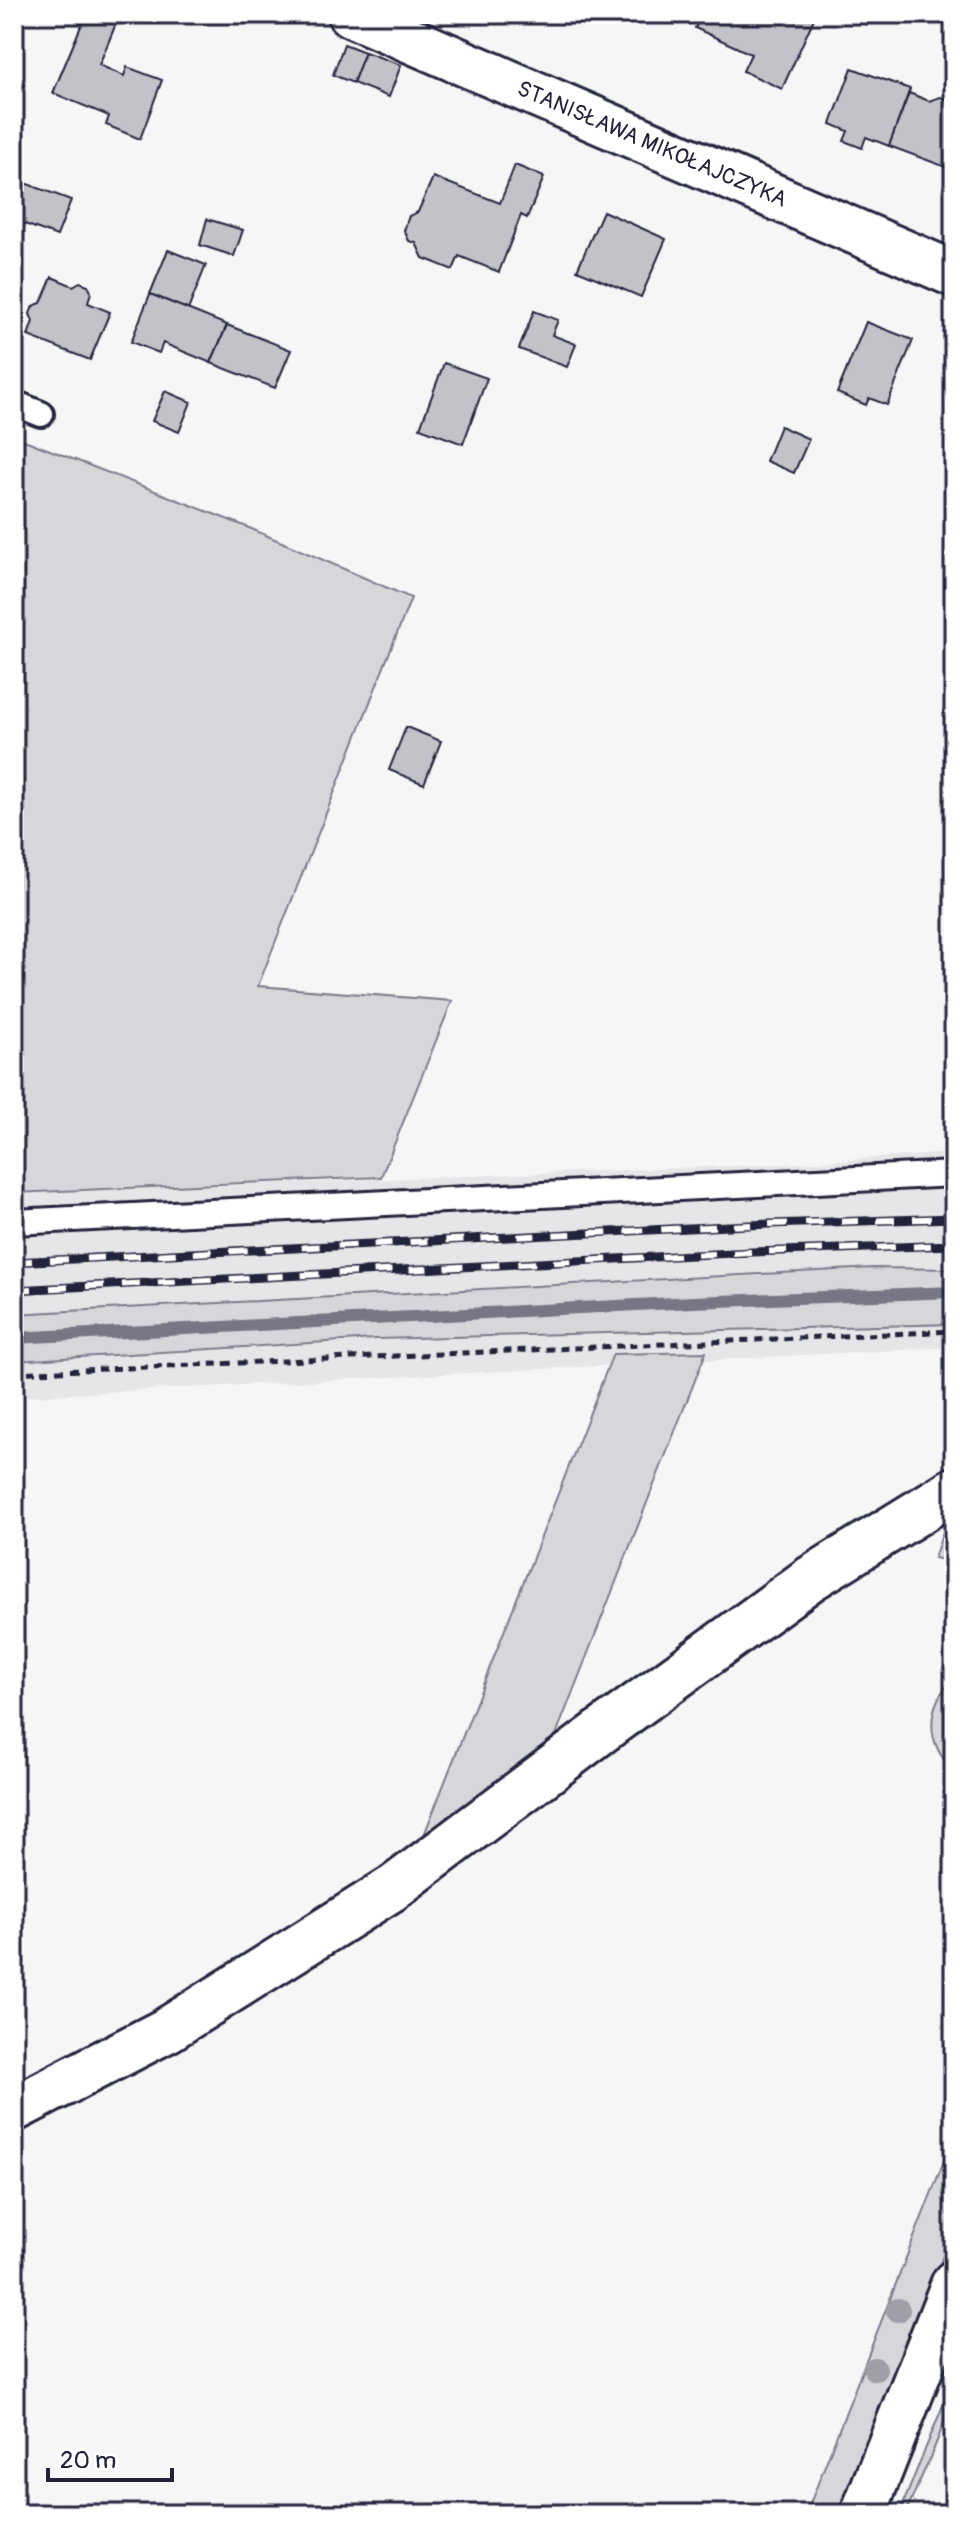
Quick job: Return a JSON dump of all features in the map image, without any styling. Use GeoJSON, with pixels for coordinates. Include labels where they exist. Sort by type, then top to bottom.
{"type":"FeatureCollection","features":[{"type":"Feature","properties":{"kind":"street","name":"STANISŁAWA MIKOŁAJCZYKA"},"geometry":{"type":"LineString","coordinates":[[350,14],[954,274]]}},
{"type":"Feature","properties":{"kind":"street"},"geometry":{"type":"LineString","coordinates":[[14,2109],[167,2030],[393,1888],[810,1579],[954,1490]]}},
{"type":"Feature","properties":{"kind":"street"},"geometry":{"type":"LineString","coordinates":[[863,2514],[954,2283]]}},
{"type":"Feature","properties":{"kind":"lane"},"geometry":{"type":"LineString","coordinates":[[14,403],[41,414]]}},
{"type":"Feature","properties":{"kind":"lane"},"geometry":{"type":"LineString","coordinates":[[14,1222],[954,1174]]}},
{"type":"Feature","properties":{"kind":"path"},"geometry":{"type":"LineString","coordinates":[[14,1373],[954,1331]]}},
{"type":"Feature","properties":{"kind":"shaded area"},"geometry":{"type":"Polygon","coordinates":[[[14,436],[247,527],[411,598],[258,986],[452,1001],[381,1177],[14,1193],[14,436]]]}},
{"type":"Feature","properties":{"kind":"shaded area"},"geometry":{"type":"Polygon","coordinates":[[[954,1153],[954,1347],[14,1397],[14,1193],[781,1164],[954,1153]]]}},
{"type":"Feature","properties":{"kind":"shaded area"},"geometry":{"type":"Polygon","coordinates":[[[873,1268],[954,1269],[954,1324],[375,1339],[14,1361],[14,1314],[873,1268]]]}},
{"type":"Feature","properties":{"kind":"shaded area"},"geometry":{"type":"Polygon","coordinates":[[[706,1352],[550,1750],[415,1858],[613,1354],[706,1352]]]}},
{"type":"Feature","properties":{"kind":"shaded area"},"geometry":{"type":"Polygon","coordinates":[[[954,1505],[954,1562],[934,1558],[954,1505]]]}},
{"type":"Feature","properties":{"kind":"shaded area"},"geometry":{"type":"Polygon","coordinates":[[[954,1679],[954,1770],[938,1749],[932,1724],[938,1700],[954,1679]]]}},
{"type":"Feature","properties":{"kind":"shaded area"},"geometry":{"type":"Polygon","coordinates":[[[954,2135],[954,2228],[842,2514],[806,2514],[954,2135]]]}},
{"type":"Feature","properties":{"kind":"shaded area"},"geometry":{"type":"Polygon","coordinates":[[[954,2378],[953,2392],[935,2446],[905,2514],[899,2514],[954,2378]]]}},
{"type":"Feature","properties":{"kind":"building"},"geometry":{"type":"Polygon","coordinates":[[[86,14],[120,14],[99,65],[124,76],[127,67],[162,80],[140,139],[106,125],[109,116],[53,93],[86,14]]]}},
{"type":"Feature","properties":{"kind":"building"},"geometry":{"type":"Polygon","coordinates":[[[701,14],[816,14],[782,89],[743,71],[751,54],[695,28],[701,14]]]}},
{"type":"Feature","properties":{"kind":"building"},"geometry":{"type":"Polygon","coordinates":[[[344,44],[365,52],[353,83],[333,75],[344,44]]]}},
{"type":"Feature","properties":{"kind":"building"},"geometry":{"type":"Polygon","coordinates":[[[365,52],[401,65],[389,97],[353,83],[365,52]]]}},
{"type":"Feature","properties":{"kind":"building"},"geometry":{"type":"Polygon","coordinates":[[[852,68],[910,89],[889,146],[866,137],[862,148],[844,141],[848,131],[831,124],[852,68]]]}},
{"type":"Feature","properties":{"kind":"building"},"geometry":{"type":"Polygon","coordinates":[[[909,93],[929,101],[940,97],[950,100],[954,106],[954,170],[889,146],[909,93]]]}},
{"type":"Feature","properties":{"kind":"building"},"geometry":{"type":"Polygon","coordinates":[[[515,165],[544,177],[527,218],[521,215],[499,272],[459,256],[453,270],[423,258],[416,243],[409,241],[404,230],[409,216],[418,212],[433,177],[500,203],[515,165]]]}},
{"type":"Feature","properties":{"kind":"building"},"geometry":{"type":"Polygon","coordinates":[[[14,179],[71,200],[57,236],[14,220],[14,179]]]}},
{"type":"Feature","properties":{"kind":"building"},"geometry":{"type":"Polygon","coordinates":[[[603,211],[666,239],[641,297],[577,270],[603,211]]]}},
{"type":"Feature","properties":{"kind":"building"},"geometry":{"type":"Polygon","coordinates":[[[207,219],[243,230],[234,256],[200,245],[207,219]]]}},
{"type":"Feature","properties":{"kind":"building"},"geometry":{"type":"Polygon","coordinates":[[[168,250],[206,265],[188,310],[150,294],[168,250]]]}},
{"type":"Feature","properties":{"kind":"building"},"geometry":{"type":"Polygon","coordinates":[[[52,277],[73,286],[80,282],[88,285],[91,292],[88,303],[110,312],[90,360],[28,336],[33,321],[30,314],[33,306],[41,303],[52,277]]]}},
{"type":"Feature","properties":{"kind":"building"},"geometry":{"type":"Polygon","coordinates":[[[150,294],[227,325],[211,363],[163,343],[159,353],[131,342],[150,294]]]}},
{"type":"Feature","properties":{"kind":"building"},"geometry":{"type":"Polygon","coordinates":[[[534,311],[558,320],[552,335],[576,344],[567,367],[519,349],[534,311]]]}},
{"type":"Feature","properties":{"kind":"building"},"geometry":{"type":"Polygon","coordinates":[[[866,322],[913,340],[887,405],[869,398],[866,405],[837,393],[866,322]]]}},
{"type":"Feature","properties":{"kind":"building"},"geometry":{"type":"Polygon","coordinates":[[[227,325],[291,350],[275,388],[211,363],[227,325]]]}},
{"type":"Feature","properties":{"kind":"building"},"geometry":{"type":"Polygon","coordinates":[[[444,363],[487,378],[463,444],[420,428],[444,363]]]}},
{"type":"Feature","properties":{"kind":"building"},"geometry":{"type":"Polygon","coordinates":[[[165,391],[191,402],[179,432],[152,421],[165,391]]]}},
{"type":"Feature","properties":{"kind":"building"},"geometry":{"type":"Polygon","coordinates":[[[780,426],[809,439],[794,473],[766,461],[780,426]]]}},
{"type":"Feature","properties":{"kind":"building"},"geometry":{"type":"Polygon","coordinates":[[[954,536],[954,559],[946,556],[954,536]]]}},
{"type":"Feature","properties":{"kind":"building"},"geometry":{"type":"Polygon","coordinates":[[[406,727],[441,741],[424,784],[389,770],[406,727]]]}},
{"type":"Feature","properties":{"kind":"waterway"},"geometry":{"type":"LineString","coordinates":[[14,1338],[693,1302],[954,1292]]}},
{"type":"Feature","properties":{"kind":"railway"},"geometry":{"type":"LineString","coordinates":[[14,1262],[769,1224],[954,1218]]}},
{"type":"Feature","properties":{"kind":"railway"},"geometry":{"type":"LineString","coordinates":[[14,1290],[752,1252],[954,1245]]}}]}
